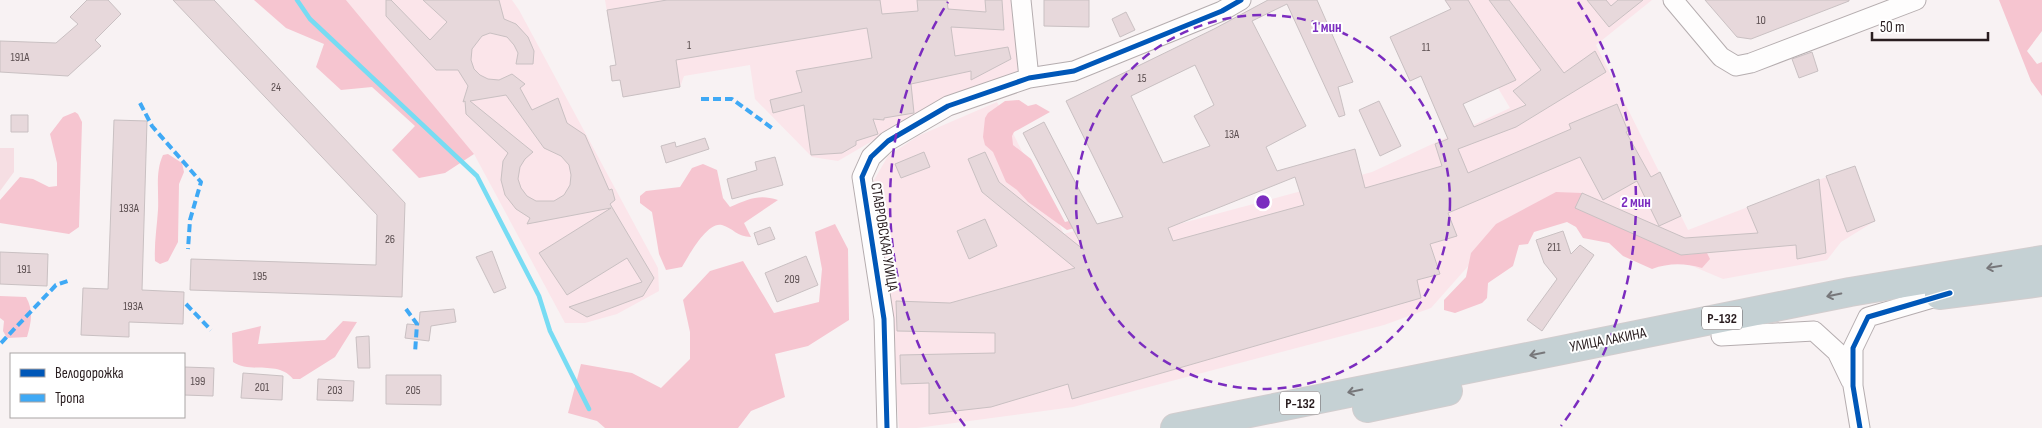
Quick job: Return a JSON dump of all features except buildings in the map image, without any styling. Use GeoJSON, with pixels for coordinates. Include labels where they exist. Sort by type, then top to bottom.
{"type":"FeatureCollection","features":[{"type":"Feature","properties":{"kind":"highway","name":"УЛИЦА ЛАКИНА"},"geometry":{"type":"LineString","coordinates":[[1175,428],[1850,292],[2042,260]]}},
{"type":"Feature","properties":{"kind":"highway","name":"УЛИЦА ЛАКИНА"},"geometry":{"type":"LineString","coordinates":[[1268,428],[1721,336],[1950,293],[2042,282]]}},
{"type":"Feature","properties":{"kind":"street"},"geometry":{"type":"LineString","coordinates":[[1022,0],[1029,78]]}},
{"type":"Feature","properties":{"kind":"street","name":"СТАВРОВСКАЯ УЛИЦА"},"geometry":{"type":"LineString","coordinates":[[887,428],[884,319],[862,176],[871,158],[888,141],[948,106],[1029,78],[1074,71],[1222,11],[1241,0]]}},
{"type":"Feature","properties":{"kind":"street"},"geometry":{"type":"LineString","coordinates":[[1673,0],[1721,57],[1736,66],[1751,63],[1916,0]]}},
{"type":"Feature","properties":{"kind":"street"},"geometry":{"type":"LineString","coordinates":[[1860,428],[1853,386],[1853,348],[1868,317],[1950,293]]}},
{"type":"Feature","properties":{"kind":"street"},"geometry":{"type":"LineString","coordinates":[[1721,336],[1814,331],[1837,352],[1853,386]]}},
{"type":"Feature","properties":{"kind":"shaded area"},"geometry":{"type":"Polygon","coordinates":[[[254,0],[346,0],[474,154],[445,173],[419,178],[392,150],[415,126],[372,87],[341,90],[316,67],[324,44],[286,28],[254,0]]]}},
{"type":"Feature","properties":{"kind":"shaded area"},"geometry":{"type":"Polygon","coordinates":[[[346,0],[512,0],[658,268],[659,291],[617,314],[585,323],[565,323],[474,154],[346,0]]]}},
{"type":"Feature","properties":{"kind":"shaded area"},"geometry":{"type":"Polygon","coordinates":[[[605,0],[1013,0],[1018,71],[946,98],[838,161],[812,157],[755,99],[750,65],[684,76],[680,87],[623,97],[620,80],[612,81],[610,66],[616,65],[605,0]]]}},
{"type":"Feature","properties":{"kind":"shaded area"},"geometry":{"type":"Polygon","coordinates":[[[1445,0],[1652,0],[1596,45],[1688,230],[1855,166],[1875,221],[1841,242],[1827,260],[1723,279],[1550,206],[1502,228],[1431,308],[1384,325],[1073,407],[917,428],[899,428],[888,293],[870,187],[888,156],[918,136],[997,102],[1064,234],[1148,210],[1175,225],[1372,172],[1510,108],[1445,0]]]}},
{"type":"Feature","properties":{"kind":"shaded area"},"geometry":{"type":"Polygon","coordinates":[[[1999,0],[2042,0],[2042,31],[2027,51],[2037,64],[2042,62],[2042,96],[2031,81],[1999,0]]]}},
{"type":"Feature","properties":{"kind":"shaded area"},"geometry":{"type":"Polygon","coordinates":[[[1019,100],[1028,106],[1036,104],[1050,112],[1014,132],[1012,136],[1013,145],[1031,159],[1065,222],[1086,217],[1093,223],[1067,230],[1028,202],[1006,182],[993,152],[985,145],[983,137],[985,118],[988,113],[1005,101],[1019,100]]]}},
{"type":"Feature","properties":{"kind":"shaded area"},"geometry":{"type":"Polygon","coordinates":[[[75,112],[82,122],[79,227],[69,234],[0,223],[0,200],[20,177],[33,179],[49,187],[57,186],[57,163],[50,134],[63,117],[75,112]]]}},
{"type":"Feature","properties":{"kind":"shaded area"},"geometry":{"type":"Polygon","coordinates":[[[0,148],[14,148],[14,172],[0,191],[0,148]]]}},
{"type":"Feature","properties":{"kind":"shaded area"},"geometry":{"type":"Polygon","coordinates":[[[168,154],[182,163],[184,172],[179,184],[178,242],[168,261],[160,264],[155,261],[158,175],[163,155],[168,154]]]}},
{"type":"Feature","properties":{"kind":"shaded area"},"geometry":{"type":"Polygon","coordinates":[[[703,164],[717,170],[723,198],[730,207],[759,197],[778,200],[744,223],[751,237],[742,236],[722,225],[716,225],[704,234],[682,267],[666,270],[659,254],[652,212],[640,203],[640,196],[646,191],[680,187],[692,168],[703,164]]]}},
{"type":"Feature","properties":{"kind":"shaded area"},"geometry":{"type":"Polygon","coordinates":[[[1556,192],[1582,193],[1576,208],[1681,255],[1707,253],[1710,259],[1702,268],[1677,264],[1652,269],[1623,256],[1609,243],[1583,238],[1576,227],[1567,222],[1534,232],[1528,244],[1519,245],[1513,266],[1488,283],[1487,298],[1482,303],[1455,313],[1444,310],[1444,300],[1466,277],[1471,253],[1496,224],[1556,192]]]}},
{"type":"Feature","properties":{"kind":"shaded area"},"geometry":{"type":"Polygon","coordinates":[[[835,224],[848,249],[849,320],[808,346],[775,354],[785,397],[751,411],[738,428],[605,428],[597,421],[568,413],[581,364],[632,373],[661,388],[690,359],[690,332],[683,300],[710,271],[743,261],[774,313],[819,302],[822,269],[815,232],[835,224]]]}},
{"type":"Feature","properties":{"kind":"shaded area"},"geometry":{"type":"Polygon","coordinates":[[[0,296],[26,297],[31,312],[31,322],[27,337],[7,338],[3,331],[4,321],[0,318],[0,296]]]}},
{"type":"Feature","properties":{"kind":"shaded area"},"geometry":{"type":"Polygon","coordinates":[[[343,321],[357,322],[335,357],[300,379],[293,379],[287,373],[280,370],[248,367],[233,362],[232,333],[261,326],[258,344],[325,340],[343,321]]]}},
{"type":"Feature","properties":{"kind":"waterway"},"geometry":{"type":"LineString","coordinates":[[297,0],[310,19],[477,176],[539,296],[550,331],[589,409]]}},
{"type":"Feature","properties":{"kind":"marked path"},"geometry":{"type":"LineString","coordinates":[[701,99],[732,99],[772,128]]}},
{"type":"Feature","properties":{"kind":"marked path"},"geometry":{"type":"LineString","coordinates":[[140,103],[152,126],[201,182],[190,220],[188,249]]}},
{"type":"Feature","properties":{"kind":"marked path"},"geometry":{"type":"LineString","coordinates":[[1,343],[56,285],[71,280]]}},
{"type":"Feature","properties":{"kind":"marked path"},"geometry":{"type":"LineString","coordinates":[[186,304],[211,330]]}},
{"type":"Feature","properties":{"kind":"marked path"},"geometry":{"type":"LineString","coordinates":[[406,309],[417,324],[415,353]]}},
{"type":"Feature","properties":{"kind":"cycle path"},"geometry":{"type":"LineString","coordinates":[[887,428],[884,319],[862,177],[871,157],[888,141],[948,106],[1029,78],[1074,71],[1222,11],[1241,0]]}},
{"type":"Feature","properties":{"kind":"cycle path"},"geometry":{"type":"LineString","coordinates":[[1860,428],[1853,386],[1853,348],[1868,317],[1950,293]]}}]}
